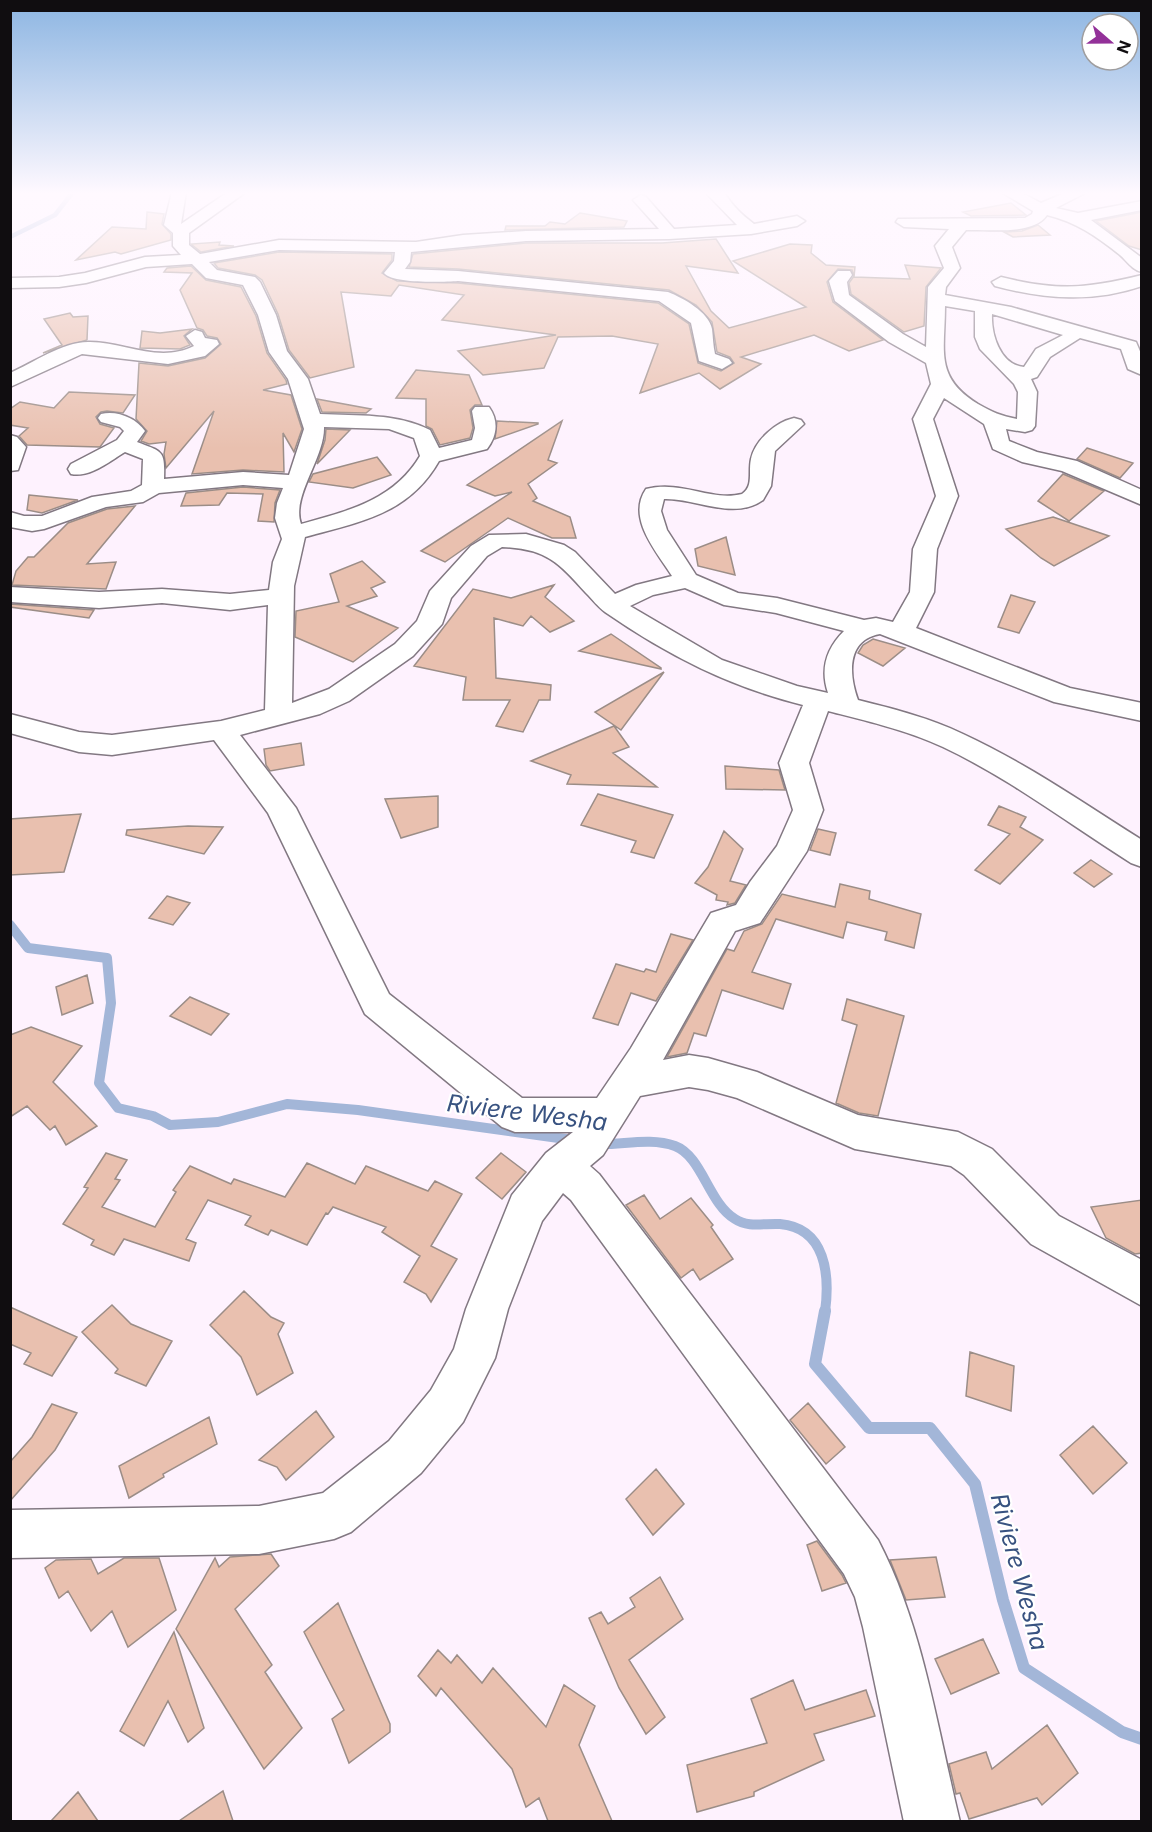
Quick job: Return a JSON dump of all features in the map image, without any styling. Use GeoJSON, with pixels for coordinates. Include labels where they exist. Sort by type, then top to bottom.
{"type":"FeatureCollection","features":[{"type":"Feature","properties":{"kind":"street"},"geometry":{"type":"LineString","coordinates":[[10,282],[59,282],[88,277]]}},
{"type":"Feature","properties":{"kind":"street"},"geometry":{"type":"LineString","coordinates":[[230,277],[249,281],[254,286],[267,315],[278,352],[298,380],[314,429],[306,460],[288,503],[287,518],[294,533],[294,539],[285,561],[280,596],[276,676],[279,715]]}},
{"type":"Feature","properties":{"kind":"street"},"geometry":{"type":"LineString","coordinates":[[470,277],[550,287],[635,293],[673,300],[699,320],[704,330],[702,339],[706,357],[722,363]]}},
{"type":"Feature","properties":{"kind":"street"},"geometry":{"type":"LineString","coordinates":[[842,277],[838,281],[841,297],[896,338],[935,360]]}},
{"type":"Feature","properties":{"kind":"street"},"geometry":{"type":"LineString","coordinates":[[945,277],[937,287],[938,353],[935,360],[941,384],[958,400],[993,421],[1018,427],[1025,426],[1027,422],[1026,384],[1016,372],[996,358],[984,339],[984,307]]}},
{"type":"Feature","properties":{"kind":"street"},"geometry":{"type":"LineString","coordinates":[[1001,282],[1034,290],[1080,293],[1119,288],[1142,280]]}},
{"type":"Feature","properties":{"kind":"street"},"geometry":{"type":"LineString","coordinates":[[937,299],[1050,322],[1129,346],[1136,365],[1142,369]]}},
{"type":"Feature","properties":{"kind":"street"},"geometry":{"type":"LineString","coordinates":[[1108,339],[1140,329]]}},
{"type":"Feature","properties":{"kind":"street"},"geometry":{"type":"LineString","coordinates":[[1016,372],[1030,372],[1043,353],[1072,337],[1072,330]]}},
{"type":"Feature","properties":{"kind":"street"},"geometry":{"type":"LineString","coordinates":[[10,381],[77,349],[89,347],[166,359],[183,356],[210,344],[198,342],[195,336]]}},
{"type":"Feature","properties":{"kind":"street"},"geometry":{"type":"LineString","coordinates":[[901,631],[922,592],[925,549],[942,514],[947,496],[936,454],[927,438],[923,419],[941,384]]}},
{"type":"Feature","properties":{"kind":"street"},"geometry":{"type":"LineString","coordinates":[[431,456],[480,445],[485,436],[486,423],[482,411]]}},
{"type":"Feature","properties":{"kind":"street"},"geometry":{"type":"LineString","coordinates":[[79,469],[124,444],[135,431],[127,423],[108,418]]}},
{"type":"Feature","properties":{"kind":"street"},"geometry":{"type":"LineString","coordinates":[[294,533],[386,506],[410,487],[424,470],[431,456],[423,434],[406,426],[312,420]]}},
{"type":"Feature","properties":{"kind":"street"},"geometry":{"type":"LineString","coordinates":[[993,421],[1000,445]]}},
{"type":"Feature","properties":{"kind":"street"},"geometry":{"type":"LineString","coordinates":[[794,424],[780,432],[765,449],[761,458],[760,489],[748,500],[717,501],[666,490],[654,494],[650,511],[656,530],[687,580],[733,600],[777,606],[867,629]]}},
{"type":"Feature","properties":{"kind":"street"},"geometry":{"type":"LineString","coordinates":[[974,434],[1023,455],[1069,466],[1142,498]]}},
{"type":"Feature","properties":{"kind":"street"},"geometry":{"type":"LineString","coordinates":[[10,441],[15,447],[10,465]]}},
{"type":"Feature","properties":{"kind":"street"},"geometry":{"type":"LineString","coordinates":[[124,444],[154,456],[153,487]]}},
{"type":"Feature","properties":{"kind":"street"},"geometry":{"type":"LineString","coordinates":[[10,519],[18,523],[43,522],[102,502],[146,494],[153,487],[226,480],[280,479],[296,483]]}},
{"type":"Feature","properties":{"kind":"street"},"geometry":{"type":"LineString","coordinates":[[10,723],[79,742],[112,745],[221,730],[310,708],[339,695],[404,650],[429,624],[439,596],[460,569],[479,551],[497,540],[526,541],[556,550],[567,557],[611,605],[713,666],[790,693],[890,717],[952,740],[1004,768],[1142,855]]}},
{"type":"Feature","properties":{"kind":"street"},"geometry":{"type":"LineString","coordinates":[[611,605],[645,590],[687,580]]}},
{"type":"Feature","properties":{"kind":"street"},"geometry":{"type":"LineString","coordinates":[[10,594],[99,600],[162,596],[230,602],[280,596]]}},
{"type":"Feature","properties":{"kind":"street"},"geometry":{"type":"LineString","coordinates":[[10,1534],[259,1530],[334,1515],[405,1457],[447,1406],[472,1358],[487,1310],[526,1209],[560,1166],[589,1143],[629,1082],[723,922],[748,914],[761,891],[791,851],[808,810],[794,763],[833,703],[837,681],[836,662],[855,634],[872,626],[901,631],[1064,696],[1142,712]]}},
{"type":"Feature","properties":{"kind":"street"},"geometry":{"type":"LineString","coordinates":[[221,730],[281,808],[378,1004],[515,1115],[607,1114]]}},
{"type":"Feature","properties":{"kind":"street"},"geometry":{"type":"LineString","coordinates":[[629,1082],[689,1071],[708,1074],[744,1084],[855,1132],[958,1150],[978,1162],[1046,1230],[1111,1265],[1142,1285]]}},
{"type":"Feature","properties":{"kind":"street"},"geometry":{"type":"LineString","coordinates":[[560,1166],[585,1187],[861,1557],[878,1591],[888,1627],[932,1821]]}},
{"type":"Feature","properties":{"kind":"building"},"geometry":{"type":"Polygon","coordinates":[[[189,277],[203,277],[241,287],[256,316],[267,353],[287,384],[263,390],[291,395],[302,429],[294,452],[283,433],[284,472],[243,470],[192,474],[214,411],[166,468],[164,454],[166,442],[149,444],[141,441],[147,431],[136,419],[139,363],[168,366],[205,358],[221,344],[217,338],[207,336],[203,330],[197,328],[180,290],[189,277]]]}},
{"type":"Feature","properties":{"kind":"building"},"geometry":{"type":"Polygon","coordinates":[[[258,277],[390,277],[397,281],[458,283],[658,303],[689,324],[698,363],[721,371],[734,363],[730,357],[717,352],[712,322],[696,305],[669,290],[543,277],[692,277],[711,311],[729,328],[806,307],[759,277],[831,277],[827,282],[833,302],[883,340],[849,351],[814,335],[741,357],[761,364],[720,389],[699,373],[640,393],[658,344],[612,336],[558,337],[544,368],[483,375],[458,351],[556,335],[442,320],[464,295],[399,285],[391,296],[341,292],[354,367],[310,378],[289,350],[278,314],[262,280],[258,277]]]}},
{"type":"Feature","properties":{"kind":"building"},"geometry":{"type":"Polygon","coordinates":[[[853,277],[934,277],[926,287],[924,326],[904,332],[851,294],[849,283],[853,277]]]}},
{"type":"Feature","properties":{"kind":"building"},"geometry":{"type":"Polygon","coordinates":[[[70,313],[73,317],[88,316],[87,340],[43,353],[62,345],[44,319],[70,313]]]}},
{"type":"Feature","properties":{"kind":"building"},"geometry":{"type":"Polygon","coordinates":[[[192,329],[184,336],[190,345],[180,349],[140,348],[142,331],[160,333],[192,329]]]}},
{"type":"Feature","properties":{"kind":"building"},"geometry":{"type":"Polygon","coordinates":[[[416,370],[469,375],[482,405],[475,405],[470,410],[473,428],[470,438],[440,445],[432,429],[426,426],[426,399],[396,398],[416,370]]]}},
{"type":"Feature","properties":{"kind":"building"},"geometry":{"type":"Polygon","coordinates":[[[69,392],[135,395],[123,413],[107,411],[101,412],[96,417],[100,424],[114,428],[100,447],[27,445],[19,436],[28,428],[10,425],[10,409],[20,402],[54,408],[69,392]]]}},
{"type":"Feature","properties":{"kind":"building"},"geometry":{"type":"Polygon","coordinates":[[[317,399],[371,409],[366,413],[322,412],[317,399]]]}},
{"type":"Feature","properties":{"kind":"building"},"geometry":{"type":"Polygon","coordinates":[[[497,421],[538,423],[538,424],[495,439],[497,421]]]}},
{"type":"Feature","properties":{"kind":"building"},"geometry":{"type":"Polygon","coordinates":[[[562,421],[548,460],[557,463],[528,484],[537,498],[533,501],[570,517],[576,538],[552,538],[508,518],[445,562],[421,551],[512,492],[495,496],[467,485],[562,421]]]}},
{"type":"Feature","properties":{"kind":"building"},"geometry":{"type":"Polygon","coordinates":[[[326,429],[350,430],[317,464],[325,440],[326,429]]]}},
{"type":"Feature","properties":{"kind":"building"},"geometry":{"type":"Polygon","coordinates":[[[1087,448],[1133,463],[1120,478],[1077,459],[1087,448]]]}},
{"type":"Feature","properties":{"kind":"building"},"geometry":{"type":"Polygon","coordinates":[[[377,457],[391,475],[353,488],[309,482],[313,474],[377,457]]]}},
{"type":"Feature","properties":{"kind":"building"},"geometry":{"type":"Polygon","coordinates":[[[1063,474],[1104,491],[1069,521],[1038,501],[1063,474]]]}},
{"type":"Feature","properties":{"kind":"building"},"geometry":{"type":"Polygon","coordinates":[[[243,487],[280,490],[275,503],[274,522],[258,521],[263,494],[227,493],[219,505],[181,506],[186,493],[243,487]]]}},
{"type":"Feature","properties":{"kind":"building"},"geometry":{"type":"Polygon","coordinates":[[[29,495],[78,500],[42,513],[27,510],[29,495]]]}},
{"type":"Feature","properties":{"kind":"building"},"geometry":{"type":"Polygon","coordinates":[[[135,506],[87,564],[116,562],[106,589],[12,585],[16,571],[28,557],[34,557],[68,523],[107,509],[135,506]]]}},
{"type":"Feature","properties":{"kind":"building"},"geometry":{"type":"Polygon","coordinates":[[[1053,517],[1109,536],[1054,566],[1006,529],[1053,517]]]}},
{"type":"Feature","properties":{"kind":"building"},"geometry":{"type":"Polygon","coordinates":[[[726,537],[735,575],[698,566],[695,549],[726,537]]]}},
{"type":"Feature","properties":{"kind":"building"},"geometry":{"type":"Polygon","coordinates":[[[362,561],[385,582],[371,588],[377,596],[347,606],[398,628],[353,662],[295,637],[296,611],[339,602],[330,574],[362,561]]]}},
{"type":"Feature","properties":{"kind":"building"},"geometry":{"type":"Polygon","coordinates":[[[554,585],[545,597],[574,621],[550,632],[531,616],[523,626],[494,618],[496,678],[551,685],[550,700],[539,700],[523,732],[496,726],[510,700],[463,700],[466,677],[414,666],[473,589],[511,598],[554,585]]]}},
{"type":"Feature","properties":{"kind":"building"},"geometry":{"type":"Polygon","coordinates":[[[1011,595],[1035,602],[1019,633],[998,627],[1011,595]]]}},
{"type":"Feature","properties":{"kind":"building"},"geometry":{"type":"Polygon","coordinates":[[[10,604],[94,610],[89,618],[10,607],[10,604]]]}},
{"type":"Feature","properties":{"kind":"building"},"geometry":{"type":"Polygon","coordinates":[[[611,634],[661,668],[661,669],[579,651],[611,634]]]}},
{"type":"Feature","properties":{"kind":"building"},"geometry":{"type":"Polygon","coordinates":[[[873,639],[905,648],[883,666],[858,653],[863,645],[873,639]]]}},
{"type":"Feature","properties":{"kind":"building"},"geometry":{"type":"Polygon","coordinates":[[[664,672],[621,730],[595,712],[664,672]]]}},
{"type":"Feature","properties":{"kind":"building"},"geometry":{"type":"Polygon","coordinates":[[[614,726],[629,747],[613,753],[657,787],[567,784],[571,775],[531,761],[614,726]]]}},
{"type":"Feature","properties":{"kind":"building"},"geometry":{"type":"Polygon","coordinates":[[[301,743],[304,765],[270,771],[266,765],[264,749],[301,743]]]}},
{"type":"Feature","properties":{"kind":"building"},"geometry":{"type":"Polygon","coordinates":[[[725,766],[779,770],[785,790],[726,789],[725,766]]]}},
{"type":"Feature","properties":{"kind":"building"},"geometry":{"type":"Polygon","coordinates":[[[598,794],[673,815],[654,858],[631,852],[636,841],[581,825],[598,794]]]}},
{"type":"Feature","properties":{"kind":"building"},"geometry":{"type":"Polygon","coordinates":[[[438,796],[438,827],[401,838],[385,799],[438,796]]]}},
{"type":"Feature","properties":{"kind":"building"},"geometry":{"type":"Polygon","coordinates":[[[999,806],[1026,817],[1020,827],[1043,840],[1000,884],[975,870],[1010,834],[988,825],[999,806]]]}},
{"type":"Feature","properties":{"kind":"building"},"geometry":{"type":"Polygon","coordinates":[[[81,814],[64,872],[10,875],[10,819],[81,814]]]}},
{"type":"Feature","properties":{"kind":"building"},"geometry":{"type":"Polygon","coordinates":[[[188,826],[223,827],[204,854],[126,835],[127,830],[188,826]]]}},
{"type":"Feature","properties":{"kind":"building"},"geometry":{"type":"Polygon","coordinates":[[[818,829],[836,833],[830,855],[810,850],[818,829]]]}},
{"type":"Feature","properties":{"kind":"building"},"geometry":{"type":"Polygon","coordinates":[[[724,831],[743,849],[730,881],[746,885],[735,903],[727,905],[728,902],[716,900],[717,895],[695,883],[708,867],[724,831]]]}},
{"type":"Feature","properties":{"kind":"building"},"geometry":{"type":"Polygon","coordinates":[[[1091,860],[1112,874],[1094,887],[1074,873],[1091,860]]]}},
{"type":"Feature","properties":{"kind":"building"},"geometry":{"type":"Polygon","coordinates":[[[840,884],[870,891],[869,899],[921,914],[914,948],[885,940],[887,932],[847,922],[843,938],[776,919],[752,972],[791,984],[783,1009],[722,990],[706,1036],[694,1033],[687,1053],[667,1057],[727,949],[734,951],[744,931],[762,924],[782,894],[835,907],[840,884]]]}},
{"type":"Feature","properties":{"kind":"building"},"geometry":{"type":"Polygon","coordinates":[[[167,896],[190,903],[173,925],[149,918],[167,896]]]}},
{"type":"Feature","properties":{"kind":"building"},"geometry":{"type":"Polygon","coordinates":[[[671,934],[693,940],[656,1001],[631,993],[618,1025],[593,1018],[616,964],[644,972],[646,969],[656,972],[671,934]]]}},
{"type":"Feature","properties":{"kind":"building"},"geometry":{"type":"Polygon","coordinates":[[[87,975],[93,1003],[62,1015],[56,987],[87,975]]]}},
{"type":"Feature","properties":{"kind":"building"},"geometry":{"type":"Polygon","coordinates":[[[190,997],[229,1014],[211,1035],[170,1016],[190,997]]]}},
{"type":"Feature","properties":{"kind":"building"},"geometry":{"type":"Polygon","coordinates":[[[847,999],[904,1016],[878,1116],[859,1113],[836,1103],[857,1025],[842,1020],[847,999]]]}},
{"type":"Feature","properties":{"kind":"building"},"geometry":{"type":"Polygon","coordinates":[[[31,1027],[82,1046],[53,1082],[97,1126],[66,1145],[55,1126],[50,1130],[27,1106],[10,1117],[10,1035],[31,1027]]]}},
{"type":"Feature","properties":{"kind":"building"},"geometry":{"type":"Polygon","coordinates":[[[106,1153],[127,1160],[115,1179],[120,1180],[102,1207],[155,1227],[176,1192],[173,1190],[190,1166],[231,1184],[234,1179],[285,1197],[307,1163],[355,1184],[366,1166],[428,1191],[435,1181],[462,1194],[431,1246],[457,1259],[431,1302],[426,1294],[404,1282],[420,1256],[382,1232],[386,1227],[333,1207],[328,1214],[326,1213],[307,1245],[271,1230],[268,1235],[245,1225],[251,1216],[208,1200],[186,1239],[196,1243],[189,1261],[124,1239],[114,1255],[91,1245],[94,1240],[63,1224],[88,1188],[84,1187],[106,1153]]]}},
{"type":"Feature","properties":{"kind":"building"},"geometry":{"type":"Polygon","coordinates":[[[501,1153],[526,1172],[502,1199],[476,1178],[501,1153]]]}},
{"type":"Feature","properties":{"kind":"building"},"geometry":{"type":"Polygon","coordinates":[[[644,1195],[660,1219],[691,1198],[713,1225],[711,1227],[733,1259],[700,1280],[693,1269],[681,1278],[626,1205],[644,1195]]]}},
{"type":"Feature","properties":{"kind":"building"},"geometry":{"type":"Polygon","coordinates":[[[1142,1200],[1142,1253],[1135,1254],[1106,1238],[1091,1207],[1142,1200]]]}},
{"type":"Feature","properties":{"kind":"building"},"geometry":{"type":"Polygon","coordinates":[[[244,1291],[271,1317],[284,1323],[278,1334],[293,1373],[257,1395],[241,1357],[210,1325],[244,1291]]]}},
{"type":"Feature","properties":{"kind":"building"},"geometry":{"type":"Polygon","coordinates":[[[112,1305],[131,1324],[172,1341],[146,1386],[115,1373],[118,1369],[82,1332],[112,1305]]]}},
{"type":"Feature","properties":{"kind":"building"},"geometry":{"type":"Polygon","coordinates":[[[10,1307],[77,1337],[52,1376],[24,1364],[31,1353],[10,1344],[10,1307]]]}},
{"type":"Feature","properties":{"kind":"building"},"geometry":{"type":"Polygon","coordinates":[[[970,1352],[1014,1366],[1011,1411],[966,1396],[970,1352]]]}},
{"type":"Feature","properties":{"kind":"building"},"geometry":{"type":"Polygon","coordinates":[[[808,1403],[845,1447],[826,1464],[790,1420],[808,1403]]]}},
{"type":"Feature","properties":{"kind":"building"},"geometry":{"type":"Polygon","coordinates":[[[52,1404],[77,1413],[55,1450],[10,1501],[10,1462],[32,1437],[52,1404]]]}},
{"type":"Feature","properties":{"kind":"building"},"geometry":{"type":"Polygon","coordinates":[[[316,1411],[334,1437],[286,1480],[277,1467],[259,1460],[316,1411]]]}},
{"type":"Feature","properties":{"kind":"building"},"geometry":{"type":"Polygon","coordinates":[[[209,1417],[217,1444],[163,1474],[164,1477],[129,1498],[119,1466],[209,1417]]]}},
{"type":"Feature","properties":{"kind":"building"},"geometry":{"type":"Polygon","coordinates":[[[1093,1426],[1127,1463],[1093,1494],[1060,1455],[1093,1426]]]}},
{"type":"Feature","properties":{"kind":"building"},"geometry":{"type":"Polygon","coordinates":[[[656,1469],[684,1504],[653,1535],[626,1499],[656,1469]]]}},
{"type":"Feature","properties":{"kind":"building"},"geometry":{"type":"Polygon","coordinates":[[[817,1541],[846,1583],[822,1591],[807,1545],[817,1541]]]}},
{"type":"Feature","properties":{"kind":"building"},"geometry":{"type":"Polygon","coordinates":[[[271,1554],[279,1566],[235,1609],[272,1665],[265,1672],[302,1728],[264,1769],[176,1629],[215,1558],[219,1567],[230,1557],[271,1554]]]}},
{"type":"Feature","properties":{"kind":"building"},"geometry":{"type":"Polygon","coordinates":[[[936,1557],[945,1597],[906,1600],[890,1560],[936,1557]]]}},
{"type":"Feature","properties":{"kind":"building"},"geometry":{"type":"Polygon","coordinates":[[[124,1558],[159,1558],[176,1610],[128,1647],[112,1611],[91,1631],[68,1591],[59,1598],[45,1568],[56,1560],[91,1559],[98,1574],[124,1558]]]}},
{"type":"Feature","properties":{"kind":"building"},"geometry":{"type":"Polygon","coordinates":[[[660,1577],[683,1619],[629,1660],[665,1717],[646,1734],[619,1688],[589,1618],[601,1612],[608,1624],[635,1607],[630,1598],[660,1577]]]}},
{"type":"Feature","properties":{"kind":"building"},"geometry":{"type":"Polygon","coordinates":[[[338,1603],[390,1724],[390,1732],[349,1763],[332,1719],[344,1710],[304,1632],[338,1603]]]}},
{"type":"Feature","properties":{"kind":"building"},"geometry":{"type":"Polygon","coordinates":[[[174,1632],[204,1728],[188,1742],[168,1701],[144,1746],[120,1731],[174,1632]]]}},
{"type":"Feature","properties":{"kind":"building"},"geometry":{"type":"Polygon","coordinates":[[[983,1639],[999,1673],[951,1694],[935,1659],[983,1639]]]}},
{"type":"Feature","properties":{"kind":"building"},"geometry":{"type":"Polygon","coordinates":[[[438,1650],[451,1663],[457,1655],[482,1683],[493,1668],[546,1727],[564,1685],[595,1706],[579,1745],[612,1821],[548,1821],[539,1798],[526,1807],[512,1769],[441,1688],[436,1696],[418,1676],[438,1650]]]}},
{"type":"Feature","properties":{"kind":"building"},"geometry":{"type":"Polygon","coordinates":[[[793,1680],[805,1710],[866,1690],[875,1716],[814,1734],[824,1760],[754,1792],[754,1796],[697,1812],[687,1765],[767,1743],[751,1699],[793,1680]]]}},
{"type":"Feature","properties":{"kind":"building"},"geometry":{"type":"Polygon","coordinates":[[[1047,1725],[1078,1773],[1042,1805],[1037,1798],[969,1819],[960,1793],[956,1794],[949,1764],[986,1752],[992,1769],[1047,1725]]]}},
{"type":"Feature","properties":{"kind":"building"},"geometry":{"type":"Polygon","coordinates":[[[223,1791],[233,1821],[179,1821],[223,1791]]]}},
{"type":"Feature","properties":{"kind":"building"},"geometry":{"type":"Polygon","coordinates":[[[78,1792],[98,1821],[51,1821],[78,1792]]]}},
{"type":"Feature","properties":{"kind":"waterway","name":"Riviere Wesha"},"geometry":{"type":"LineString","coordinates":[[10,925],[28,948],[107,958],[111,1003],[99,1083],[118,1108],[153,1116],[170,1125],[218,1122],[287,1104],[358,1110],[573,1140]]}},
{"type":"Feature","properties":{"kind":"waterway","name":"Riviere Wesha"},"geometry":{"type":"LineString","coordinates":[[598,1144],[656,1142],[675,1146],[684,1151],[692,1160],[718,1203],[735,1219],[751,1224],[780,1224],[795,1227],[807,1234],[816,1244],[822,1256],[827,1283],[825,1312]]}},
{"type":"Feature","properties":{"kind":"waterway","name":"Riviere Wesha"},"geometry":{"type":"LineString","coordinates":[[825,1311],[815,1364],[869,1428],[930,1428],[975,1484],[1003,1600],[1024,1668],[1122,1732],[1142,1739]]}}]}
